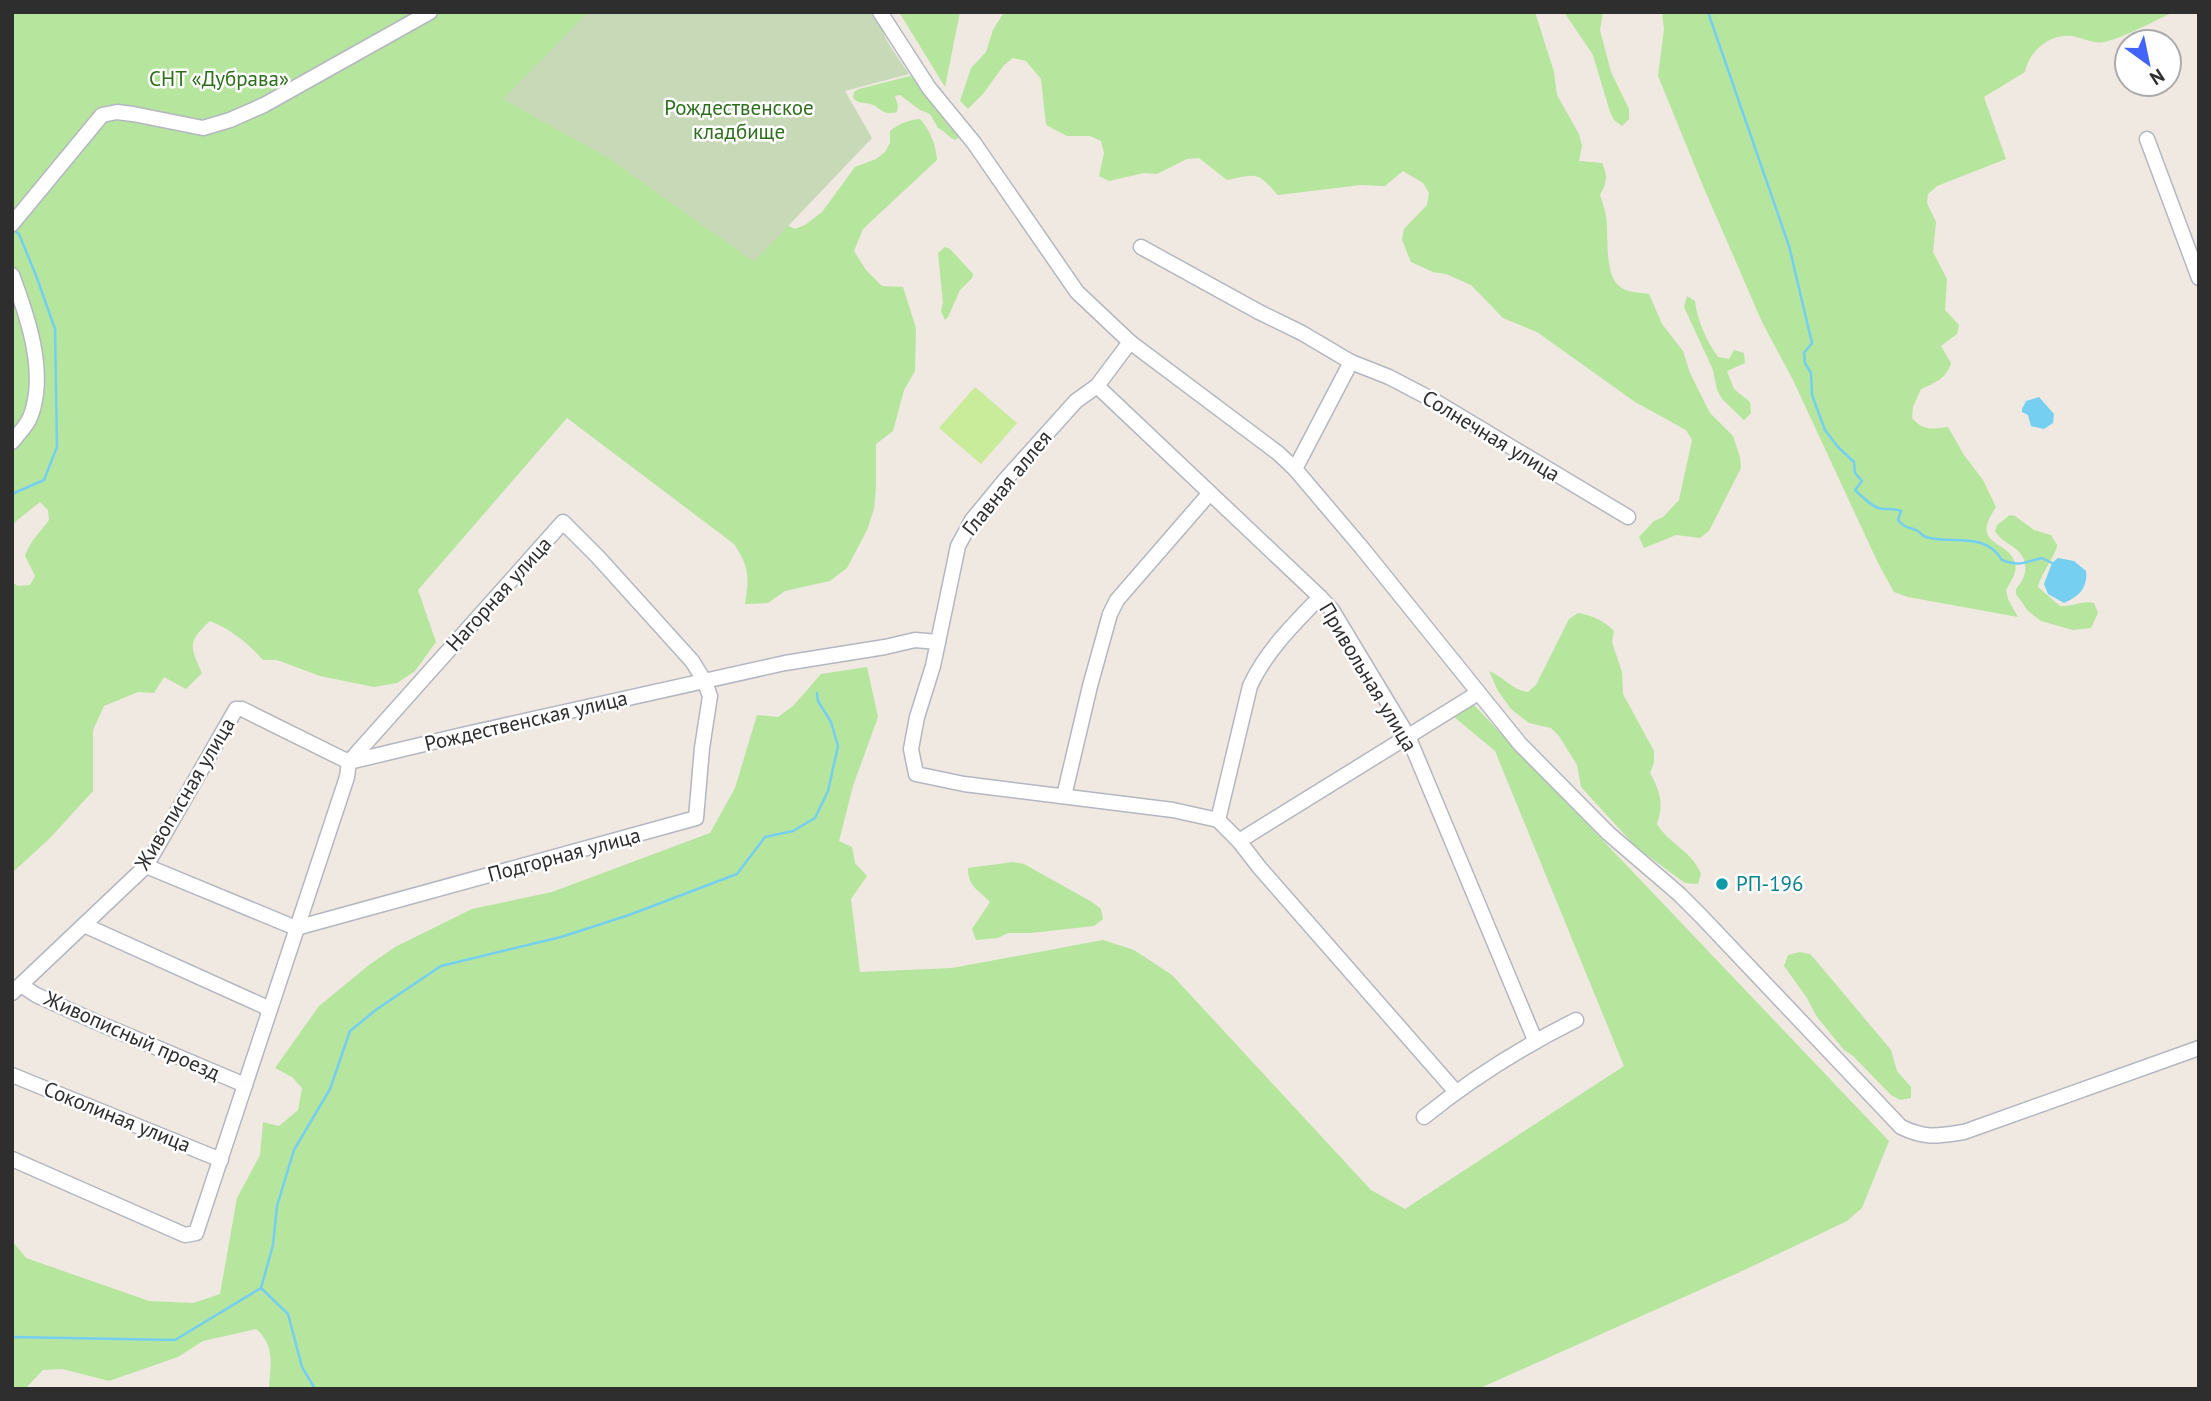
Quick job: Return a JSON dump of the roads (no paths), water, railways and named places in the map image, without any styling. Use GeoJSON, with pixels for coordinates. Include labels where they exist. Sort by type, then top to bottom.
{"type":"FeatureCollection","features":[{"type":"Feature","properties":{"kind":"street"},"geometry":{"type":"LineString","coordinates":[[14,222],[102,115],[117,112],[202,128],[212,126],[264,105],[430,12]]}},
{"type":"Feature","properties":{"kind":"street"},"geometry":{"type":"LineString","coordinates":[[880,12],[929,88],[974,144],[1077,292],[1130,342],[1278,453],[1295,469],[1520,744],[1608,833],[1694,909],[1901,1127],[1917,1134],[1934,1136],[1964,1132],[2199,1048]]}},
{"type":"Feature","properties":{"kind":"street"},"geometry":{"type":"LineString","coordinates":[[2147,139],[2199,278]]}},
{"type":"Feature","properties":{"kind":"street","name":"Солнечная улица"},"geometry":{"type":"LineString","coordinates":[[1141,247],[1352,362],[1389,377],[1433,400],[1628,517]]}},
{"type":"Feature","properties":{"kind":"street"},"geometry":{"type":"LineString","coordinates":[[12,275],[28,319],[36,366],[36,393],[31,417],[12,442]]}},
{"type":"Feature","properties":{"kind":"street","name":"Главная аллея"},"geometry":{"type":"LineString","coordinates":[[1064,796],[916,774],[911,749],[916,717],[938,642],[958,546],[972,520],[1076,401],[1097,386],[1130,342]]}},
{"type":"Feature","properties":{"kind":"street"},"geometry":{"type":"LineString","coordinates":[[1295,469],[1352,362]]}},
{"type":"Feature","properties":{"kind":"street","name":"Привольная улица"},"geometry":{"type":"LineString","coordinates":[[1097,386],[1332,610],[1408,736],[1535,1040]]}},
{"type":"Feature","properties":{"kind":"street"},"geometry":{"type":"LineString","coordinates":[[1209,494],[1117,600],[1110,614],[1064,796],[1173,810],[1218,820],[1456,1092]]}},
{"type":"Feature","properties":{"kind":"street","name":"Нагорная улица"},"geometry":{"type":"LineString","coordinates":[[349,762],[563,522],[683,651],[704,680]]}},
{"type":"Feature","properties":{"kind":"street"},"geometry":{"type":"LineString","coordinates":[[1218,820],[1250,686],[1258,667],[1320,597]]}},
{"type":"Feature","properties":{"kind":"street","name":"Рождественская улица"},"geometry":{"type":"LineString","coordinates":[[349,762],[785,663],[915,640],[938,642]]}},
{"type":"Feature","properties":{"kind":"street","name":"Подгорная улица"},"geometry":{"type":"LineString","coordinates":[[296,928],[696,818],[710,696],[704,680]]}},
{"type":"Feature","properties":{"kind":"street"},"geometry":{"type":"LineString","coordinates":[[1239,841],[1478,693]]}},
{"type":"Feature","properties":{"kind":"street","name":"Живописная улица"},"geometry":{"type":"LineString","coordinates":[[17,989],[146,866],[236,709],[242,709],[349,762]]}},
{"type":"Feature","properties":{"kind":"street"},"geometry":{"type":"LineString","coordinates":[[12,1159],[185,1235],[196,1233],[347,777],[349,762]]}},
{"type":"Feature","properties":{"kind":"street"},"geometry":{"type":"LineString","coordinates":[[146,866],[296,928]]}},
{"type":"Feature","properties":{"kind":"street"},"geometry":{"type":"LineString","coordinates":[[84,925],[270,1009]]}},
{"type":"Feature","properties":{"kind":"street","name":"Живописный проезд"},"geometry":{"type":"LineString","coordinates":[[17,989],[245,1085]]}},
{"type":"Feature","properties":{"kind":"street"},"geometry":{"type":"LineString","coordinates":[[1424,1117],[1456,1092],[1535,1040],[1576,1020]]}},
{"type":"Feature","properties":{"kind":"street","name":"Соколиная улица"},"geometry":{"type":"LineString","coordinates":[[12,1075],[221,1160]]}},
{"type":"Feature","properties":{"kind":"water"},"geometry":{"type":"Polygon","coordinates":[[[2039,397],[2054,414],[2053,423],[2044,429],[2031,426],[2028,415],[2022,412],[2026,401],[2039,397]]]}},
{"type":"Feature","properties":{"kind":"water"},"geometry":{"type":"Polygon","coordinates":[[[2058,558],[2074,561],[2086,571],[2081,591],[2064,603],[2048,594],[2044,584],[2052,563],[2058,558]]]}},
{"type":"Feature","properties":{"kind":"waterway"},"geometry":{"type":"LineString","coordinates":[[1708,12],[1789,246],[1812,343],[1804,353],[1805,363],[1811,373],[1812,395],[1825,430],[1854,462],[1855,473],[1862,481],[1855,490],[1878,508],[1901,511],[1898,520],[1926,537],[1977,542],[1987,545],[2002,560],[2013,563],[2042,558],[2052,563]]}},
{"type":"Feature","properties":{"kind":"waterway"},"geometry":{"type":"LineString","coordinates":[[12,494],[44,480],[57,447],[55,329],[19,234],[13,229]]}},
{"type":"Feature","properties":{"kind":"waterway"},"geometry":{"type":"LineString","coordinates":[[12,1337],[175,1340],[261,1288],[273,1245],[277,1206],[294,1150],[330,1089],[350,1031],[377,1009],[441,966],[561,937],[629,915],[737,874],[765,837],[793,831],[815,818],[828,791],[838,746],[831,722],[818,701],[817,693]]}},
{"type":"Feature","properties":{"kind":"waterway"},"geometry":{"type":"LineString","coordinates":[[261,1288],[288,1314],[302,1367],[315,1389]]}},
{"type":"Feature","properties":{"kind":"place","name":"РП-196"},"geometry":{"type":"Point","coordinates":[1722,884]}},
{"type":"Feature","properties":{"kind":"park label","name":"СНТ «Дубрава»"},"geometry":{"type":"Point","coordinates":[219,79]}},
{"type":"Feature","properties":{"kind":"park label","name":"Рождественское кладбище"},"geometry":{"type":"Point","coordinates":[739,120]}}]}
